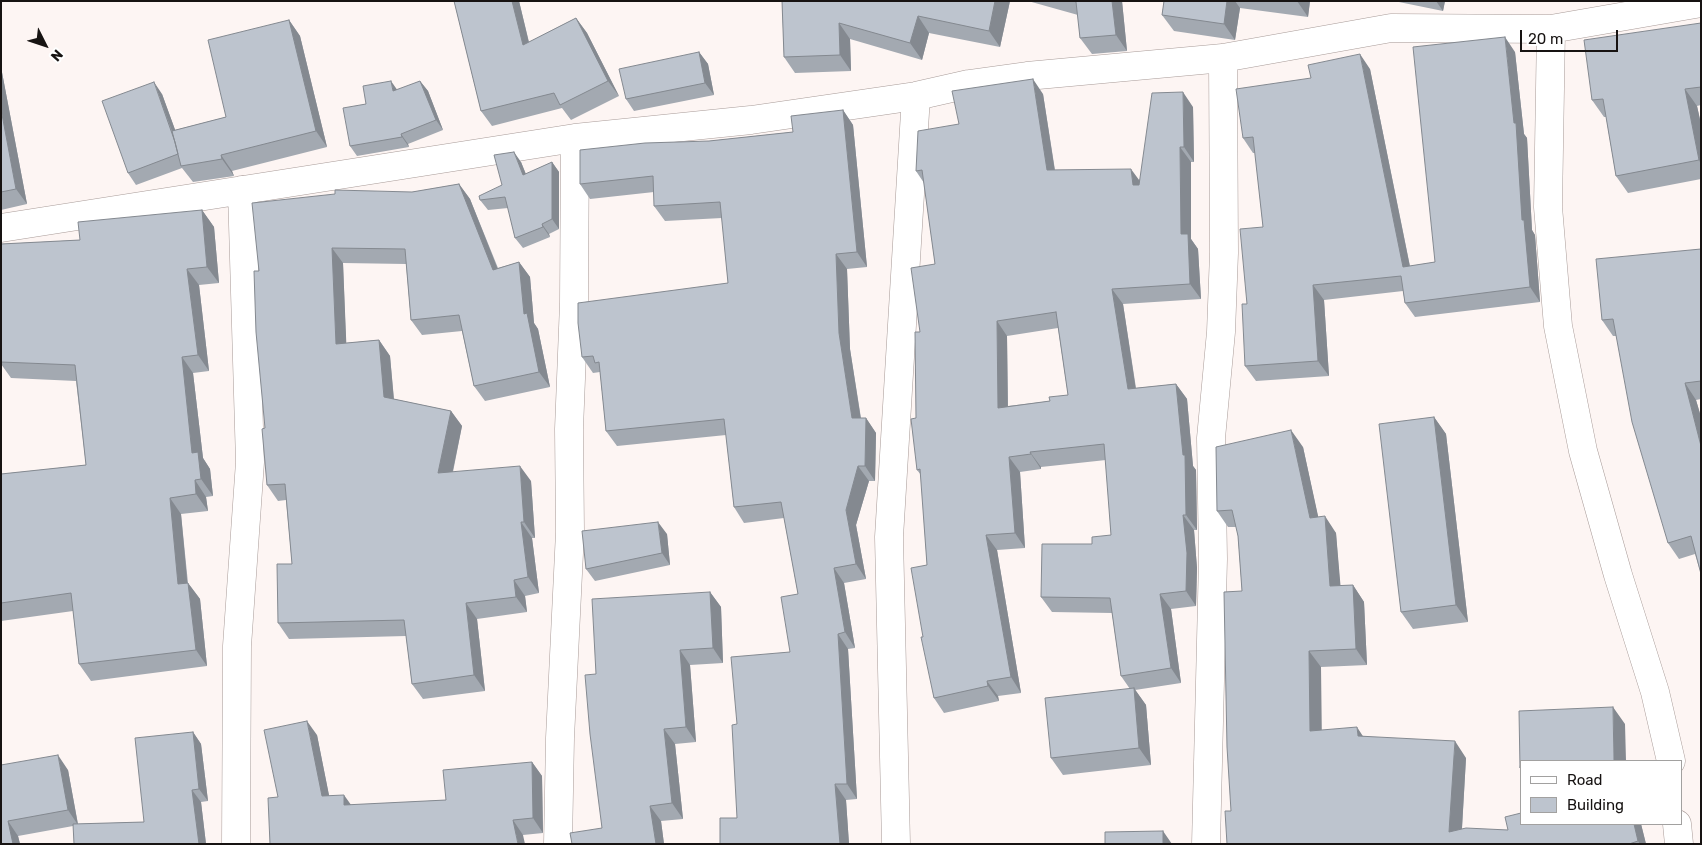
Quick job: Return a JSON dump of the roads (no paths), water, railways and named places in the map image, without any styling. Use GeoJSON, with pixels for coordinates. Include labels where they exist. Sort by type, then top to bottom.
{"type":"FeatureCollection","features":[{"type":"Feature","properties":{"kind":"street"},"geometry":{"type":"LineString","coordinates":[[1,228],[575,138],[751,120],[916,96],[969,84],[1007,79],[1223,58],[1391,28],[1551,29],[1701,3]]}},
{"type":"Feature","properties":{"kind":"street"},"geometry":{"type":"LineString","coordinates":[[1551,29],[1548,207],[1558,326],[1583,451],[1618,575],[1656,692],[1671,760]]}},
{"type":"Feature","properties":{"kind":"street"},"geometry":{"type":"LineString","coordinates":[[1206,844],[1213,559],[1211,438],[1221,332],[1224,253],[1223,58]]}},
{"type":"Feature","properties":{"kind":"street"},"geometry":{"type":"LineString","coordinates":[[896,844],[888,537],[916,96]]}},
{"type":"Feature","properties":{"kind":"street"},"geometry":{"type":"LineString","coordinates":[[558,844],[560,738],[570,532],[569,429],[574,303],[575,138]]}},
{"type":"Feature","properties":{"kind":"street"},"geometry":{"type":"LineString","coordinates":[[236,844],[238,646],[250,462],[242,190]]}},
{"type":"Feature","properties":{"kind":"street"},"geometry":{"type":"LineString","coordinates":[[1677,825],[1679,844]]}}]}
